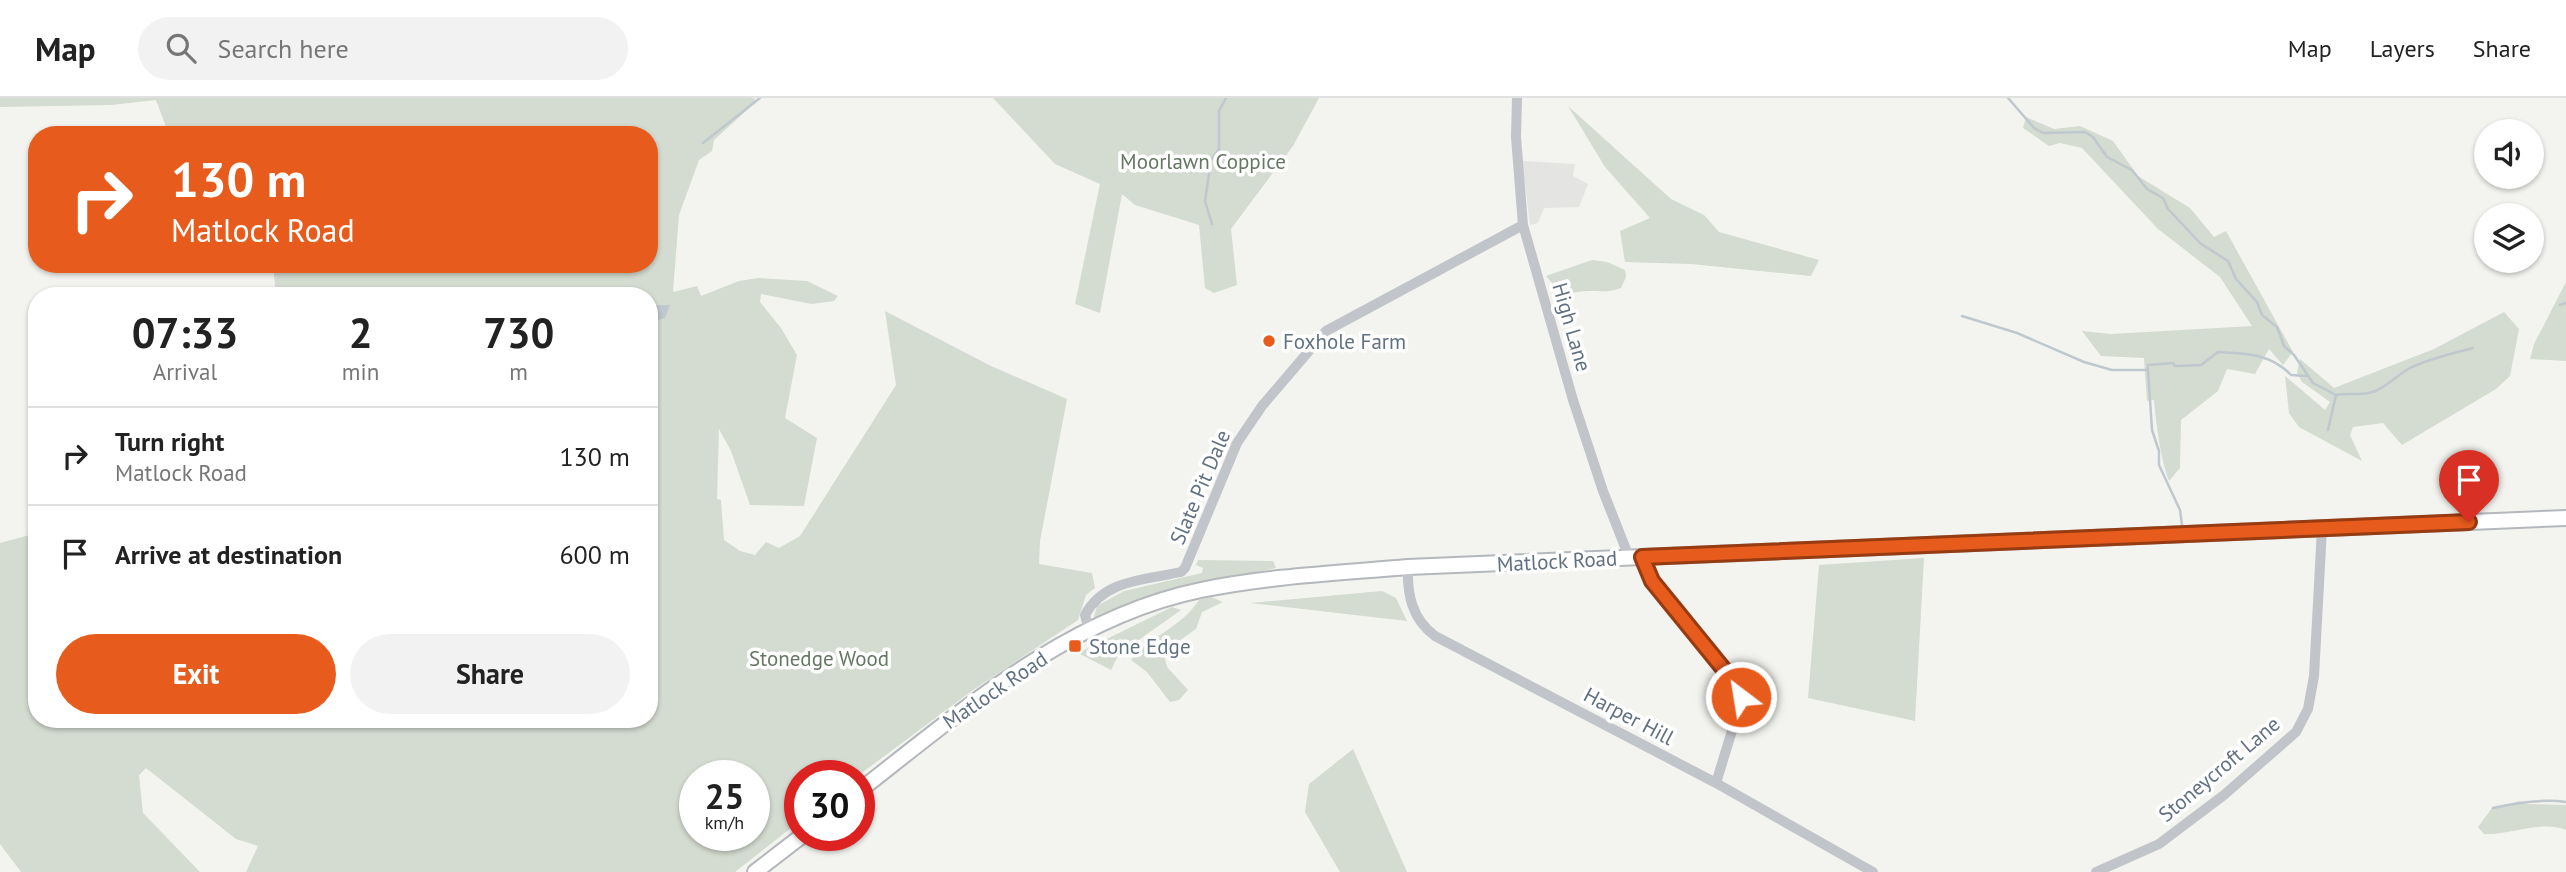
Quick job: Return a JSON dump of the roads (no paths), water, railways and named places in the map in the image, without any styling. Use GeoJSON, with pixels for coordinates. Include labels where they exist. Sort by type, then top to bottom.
{"type":"FeatureCollection","features":[{"type":"Feature","properties":{"kind":"main road","name":"Matlock Road"},"geometry":{"type":"LineString","coordinates":[[875,778],[985,692],[1089,630],[1142,608],[1199,590],[1259,580],[1408,567],[2566,518]]}},
{"type":"Feature","properties":{"kind":"main road"},"geometry":{"type":"LineString","coordinates":[[755,872],[784,850]]}},
{"type":"Feature","properties":{"kind":"street","name":"High Lane"},"geometry":{"type":"LineString","coordinates":[[1517,98],[1516,137],[1523,225],[1573,400],[1603,491],[1635,557],[1739,688],[1738,711],[1716,783]]}},
{"type":"Feature","properties":{"kind":"street","name":"Slate Pit Dale"},"geometry":{"type":"LineString","coordinates":[[1089,630],[1085,615],[1093,600],[1117,586],[1181,572],[1185,568],[1237,443],[1262,406],[1326,331],[1523,225]]}},
{"type":"Feature","properties":{"kind":"street","name":"Stoneycroft Lane"},"geometry":{"type":"LineString","coordinates":[[2096,872],[2159,844],[2224,795],[2296,732],[2308,709],[2314,676],[2322,529]]}},
{"type":"Feature","properties":{"kind":"street","name":"Harper Hill"},"geometry":{"type":"LineString","coordinates":[[1408,567],[1412,605],[1420,625],[1435,636],[1716,783],[1873,872]]}},
{"type":"Feature","properties":{"kind":"waterway"},"geometry":{"type":"LineString","coordinates":[[703,143],[760,98]]}},
{"type":"Feature","properties":{"kind":"waterway"},"geometry":{"type":"LineString","coordinates":[[1212,224],[1205,201],[1211,160],[1219,149],[1219,111],[1226,98]]}},
{"type":"Feature","properties":{"kind":"waterway"},"geometry":{"type":"LineString","coordinates":[[2008,98],[2034,128],[2043,133],[2085,132],[2093,137],[2107,157],[2132,170],[2147,189],[2163,198],[2168,209],[2200,243],[2228,261],[2236,279],[2257,302],[2262,315],[2277,327],[2284,346],[2294,355],[2313,383],[2336,395],[2374,392],[2418,365],[2473,348]]}},
{"type":"Feature","properties":{"kind":"waterway"},"geometry":{"type":"LineString","coordinates":[[2560,305],[2566,303]]}},
{"type":"Feature","properties":{"kind":"waterway"},"geometry":{"type":"LineString","coordinates":[[1962,316],[2017,333],[2084,362],[2112,370],[2148,370],[2148,365],[2173,363],[2175,366],[2201,365],[2218,352],[2258,356],[2275,362],[2291,375],[2306,376]]}},
{"type":"Feature","properties":{"kind":"waterway"},"geometry":{"type":"LineString","coordinates":[[2148,370],[2152,430],[2159,451],[2159,465],[2180,510],[2182,525]]}},
{"type":"Feature","properties":{"kind":"waterway"},"geometry":{"type":"LineString","coordinates":[[2328,430],[2336,395]]}},
{"type":"Feature","properties":{"kind":"waterway"},"geometry":{"type":"LineString","coordinates":[[2493,808],[2530,802],[2566,802]]}},
{"type":"Feature","properties":{"kind":"place","name":"Foxhole Farm"},"geometry":{"type":"Point","coordinates":[1269,341]}},
{"type":"Feature","properties":{"kind":"place","name":"Stone Edge"},"geometry":{"type":"Point","coordinates":[1075,646]}},
{"type":"Feature","properties":{"kind":"park label","name":"Moorlawn Coppice"},"geometry":{"type":"Point","coordinates":[1203,161]}},
{"type":"Feature","properties":{"kind":"park label","name":"Stonedge Wood"},"geometry":{"type":"Point","coordinates":[819,658]}}]}
